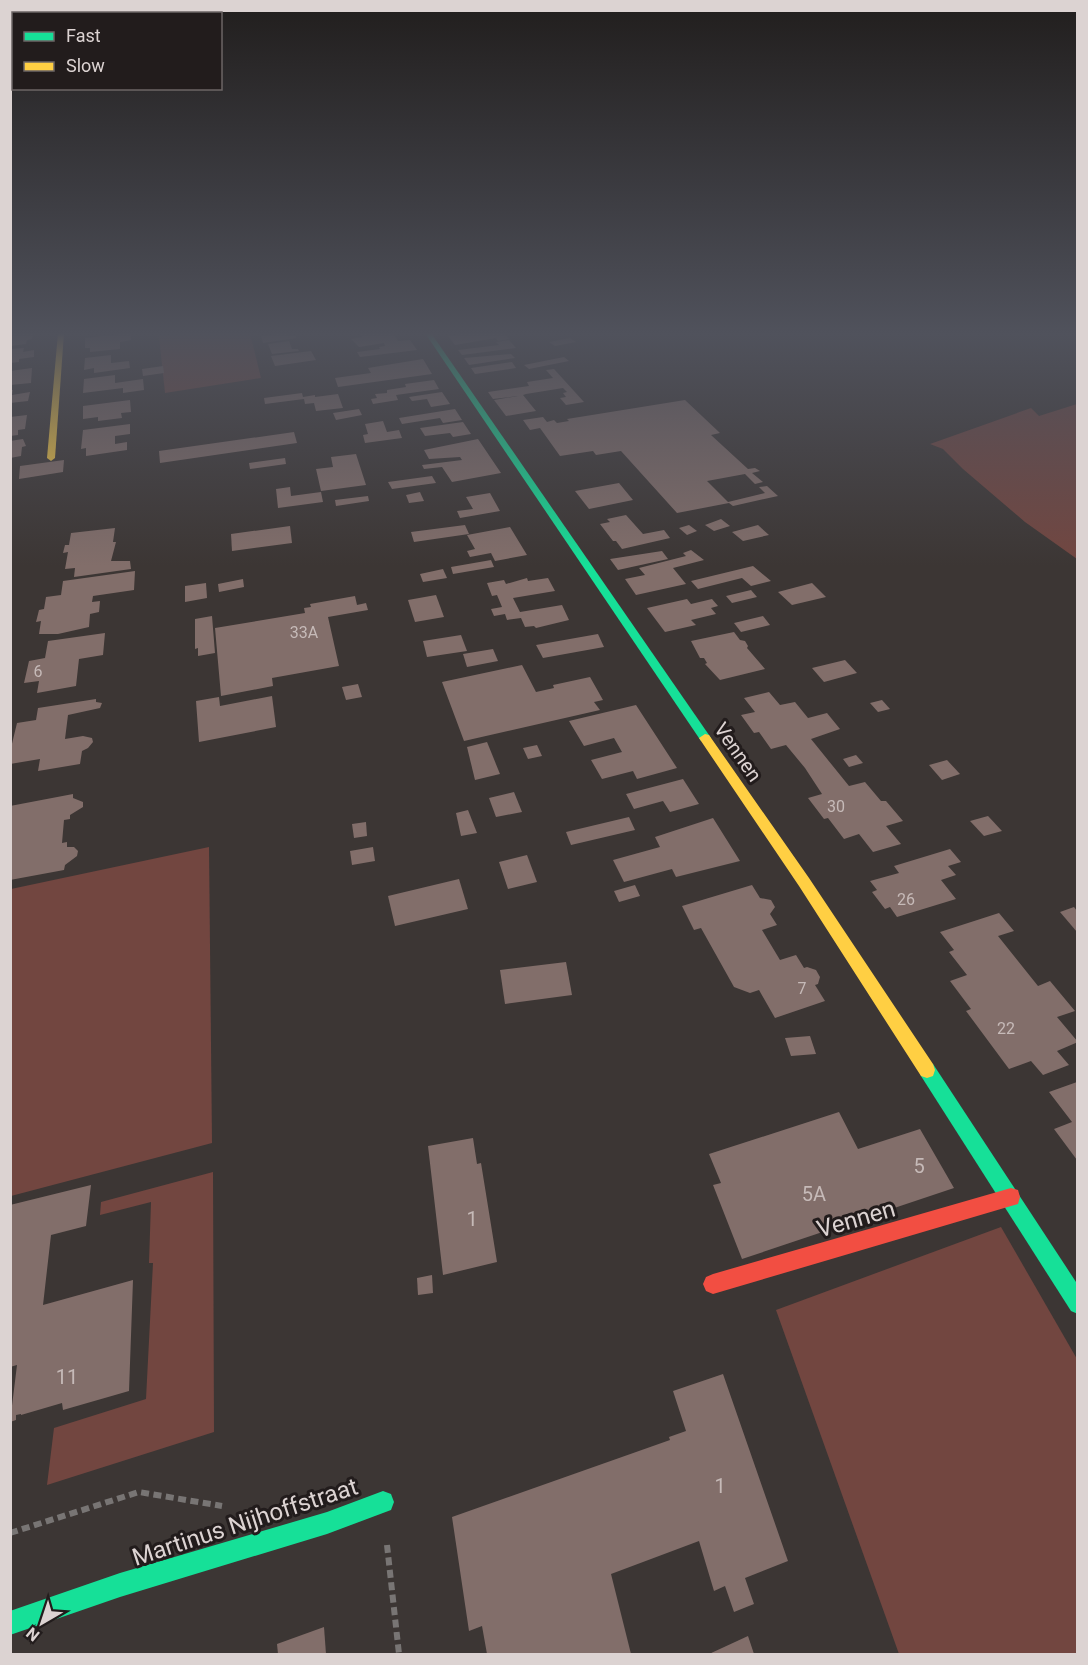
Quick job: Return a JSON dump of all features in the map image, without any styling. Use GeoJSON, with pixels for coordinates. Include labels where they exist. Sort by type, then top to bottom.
{"type":"FeatureCollection","features":[{"type":"Feature","properties":{"kind":"street"},"geometry":{"type":"LineString","coordinates":[[51,458],[55,411]]}},
{"type":"Feature","properties":{"kind":"street","name":"Vennen"},"geometry":{"type":"LineString","coordinates":[[481,411],[804,882],[1011,1197],[1077,1304]]}},
{"type":"Feature","properties":{"kind":"street","name":"Vennen"},"geometry":{"type":"LineString","coordinates":[[712,1284],[1011,1197]]}},
{"type":"Feature","properties":{"kind":"street","name":"Martinus Nijhoffstraat"},"geometry":{"type":"LineString","coordinates":[[10,1623],[120,1585],[327,1523],[382,1502]]}},
{"type":"Feature","properties":{"kind":"path"},"geometry":{"type":"LineString","coordinates":[[10,1533],[139,1492],[233,1508]]}},
{"type":"Feature","properties":{"kind":"path","name":"Martinus Nijhoffstraat"},"geometry":{"type":"LineString","coordinates":[[382,1502],[399,1654]]}},
{"type":"Feature","properties":{"kind":"shaded area"},"geometry":{"type":"Polygon","coordinates":[[[1023,411],[1034,411],[1039,416],[1056,411],[1078,411],[1077,559],[1025,522],[943,449],[930,444],[1023,411]]]}},
{"type":"Feature","properties":{"kind":"shaded area"},"geometry":{"type":"Polygon","coordinates":[[[209,847],[212,1143],[11,1196],[11,889],[209,847]]]}},
{"type":"Feature","properties":{"kind":"shaded area"},"geometry":{"type":"Polygon","coordinates":[[[213,1172],[214,1432],[47,1485],[54,1428],[146,1399],[153,1263],[149,1263],[151,1202],[100,1215],[101,1202],[213,1172]]]}},
{"type":"Feature","properties":{"kind":"shaded area"},"geometry":{"type":"Polygon","coordinates":[[[1001,1227],[1077,1359],[1077,1654],[899,1654],[776,1310],[1001,1227]]]}},
{"type":"Feature","properties":{"kind":"building"},"geometry":{"type":"Polygon","coordinates":[[[83,411],[131,411],[121,413],[122,418],[98,421],[98,417],[83,419],[83,411]]]}},
{"type":"Feature","properties":{"kind":"building"},"geometry":{"type":"Polygon","coordinates":[[[360,411],[362,415],[336,420],[333,413],[360,411]]]}},
{"type":"Feature","properties":{"kind":"building"},"geometry":{"type":"Polygon","coordinates":[[[456,411],[462,420],[443,423],[440,418],[402,424],[399,418],[456,411]]]}},
{"type":"Feature","properties":{"kind":"building"},"geometry":{"type":"Polygon","coordinates":[[[502,411],[536,411],[506,416],[502,411]]]}},
{"type":"Feature","properties":{"kind":"building"},"geometry":{"type":"Polygon","coordinates":[[[619,411],[696,411],[720,433],[711,435],[748,469],[755,468],[760,471],[752,473],[763,482],[755,484],[745,474],[707,481],[728,502],[765,493],[759,487],[767,486],[778,496],[733,506],[729,503],[677,513],[621,451],[596,455],[593,451],[560,456],[540,428],[530,430],[523,420],[543,417],[547,422],[554,420],[557,423],[569,421],[567,419],[619,411]]]}},
{"type":"Feature","properties":{"kind":"building"},"geometry":{"type":"Polygon","coordinates":[[[27,415],[25,429],[18,430],[18,435],[10,436],[10,417],[27,415]]]}},
{"type":"Feature","properties":{"kind":"building"},"geometry":{"type":"Polygon","coordinates":[[[383,421],[387,432],[399,430],[402,438],[365,443],[363,435],[368,434],[365,424],[383,421]]]}},
{"type":"Feature","properties":{"kind":"building"},"geometry":{"type":"Polygon","coordinates":[[[463,422],[471,434],[453,437],[450,433],[425,436],[420,428],[463,422]]]}},
{"type":"Feature","properties":{"kind":"building"},"geometry":{"type":"Polygon","coordinates":[[[130,424],[130,434],[115,436],[115,444],[127,442],[127,450],[86,456],[86,448],[81,449],[83,430],[130,424]]]}},
{"type":"Feature","properties":{"kind":"building"},"geometry":{"type":"Polygon","coordinates":[[[294,432],[297,443],[160,463],[159,451],[294,432]]]}},
{"type":"Feature","properties":{"kind":"building"},"geometry":{"type":"Polygon","coordinates":[[[23,439],[26,446],[22,447],[21,456],[10,458],[10,441],[23,439]]]}},
{"type":"Feature","properties":{"kind":"building"},"geometry":{"type":"Polygon","coordinates":[[[478,439],[501,473],[452,482],[442,467],[424,469],[422,465],[462,460],[460,457],[429,459],[424,450],[478,439]]]}},
{"type":"Feature","properties":{"kind":"building"},"geometry":{"type":"Polygon","coordinates":[[[356,454],[366,485],[321,491],[316,469],[333,467],[331,457],[356,454]]]}},
{"type":"Feature","properties":{"kind":"building"},"geometry":{"type":"Polygon","coordinates":[[[285,458],[286,464],[250,469],[249,463],[285,458]]]}},
{"type":"Feature","properties":{"kind":"building"},"geometry":{"type":"Polygon","coordinates":[[[64,460],[63,472],[19,479],[20,466],[64,460]]]}},
{"type":"Feature","properties":{"kind":"building"},"geometry":{"type":"Polygon","coordinates":[[[432,476],[436,483],[392,489],[388,482],[432,476]]]}},
{"type":"Feature","properties":{"kind":"building"},"geometry":{"type":"Polygon","coordinates":[[[619,483],[633,500],[589,509],[575,491],[619,483]]]}},
{"type":"Feature","properties":{"kind":"building"},"geometry":{"type":"Polygon","coordinates":[[[290,487],[291,496],[321,492],[323,502],[278,508],[276,489],[290,487]]]}},
{"type":"Feature","properties":{"kind":"building"},"geometry":{"type":"Polygon","coordinates":[[[420,492],[424,501],[409,503],[406,495],[420,492]]]}},
{"type":"Feature","properties":{"kind":"building"},"geometry":{"type":"Polygon","coordinates":[[[490,493],[500,511],[460,518],[457,511],[473,509],[466,497],[490,493]]]}},
{"type":"Feature","properties":{"kind":"building"},"geometry":{"type":"Polygon","coordinates":[[[368,496],[369,501],[336,506],[335,500],[368,496]]]}},
{"type":"Feature","properties":{"kind":"building"},"geometry":{"type":"Polygon","coordinates":[[[626,515],[643,534],[664,530],[670,538],[622,549],[600,524],[610,522],[607,519],[626,515]]]}},
{"type":"Feature","properties":{"kind":"building"},"geometry":{"type":"Polygon","coordinates":[[[721,519],[730,526],[714,531],[705,525],[721,519]]]}},
{"type":"Feature","properties":{"kind":"building"},"geometry":{"type":"Polygon","coordinates":[[[465,525],[469,534],[414,542],[411,532],[465,525]]]}},
{"type":"Feature","properties":{"kind":"building"},"geometry":{"type":"Polygon","coordinates":[[[689,525],[697,531],[687,535],[679,528],[689,525]]]}},
{"type":"Feature","properties":{"kind":"building"},"geometry":{"type":"Polygon","coordinates":[[[758,525],[769,535],[743,541],[732,532],[758,525]]]}},
{"type":"Feature","properties":{"kind":"building"},"geometry":{"type":"Polygon","coordinates":[[[290,526],[292,543],[232,551],[231,534],[290,526]]]}},
{"type":"Feature","properties":{"kind":"building"},"geometry":{"type":"Polygon","coordinates":[[[510,527],[527,555],[495,561],[491,553],[470,557],[467,551],[475,549],[467,535],[510,527]]]}},
{"type":"Feature","properties":{"kind":"building"},"geometry":{"type":"Polygon","coordinates":[[[115,528],[113,542],[116,542],[111,561],[130,561],[131,569],[74,577],[75,568],[65,569],[68,552],[63,553],[65,545],[69,545],[71,533],[115,528]]]}},
{"type":"Feature","properties":{"kind":"building"},"geometry":{"type":"Polygon","coordinates":[[[691,550],[704,560],[673,568],[686,584],[636,595],[625,579],[645,575],[639,568],[686,556],[683,553],[691,550]]]}},
{"type":"Feature","properties":{"kind":"building"},"geometry":{"type":"Polygon","coordinates":[[[662,551],[668,559],[618,570],[610,559],[662,551]]]}},
{"type":"Feature","properties":{"kind":"building"},"geometry":{"type":"Polygon","coordinates":[[[491,560],[494,567],[453,574],[451,567],[491,560]]]}},
{"type":"Feature","properties":{"kind":"building"},"geometry":{"type":"Polygon","coordinates":[[[753,566],[771,581],[751,586],[742,578],[698,589],[691,581],[753,566]]]}},
{"type":"Feature","properties":{"kind":"building"},"geometry":{"type":"Polygon","coordinates":[[[443,569],[447,578],[423,582],[420,574],[443,569]]]}},
{"type":"Feature","properties":{"kind":"building"},"geometry":{"type":"Polygon","coordinates":[[[135,571],[134,590],[93,596],[92,602],[100,601],[99,612],[90,614],[89,627],[58,634],[39,634],[41,621],[36,622],[39,610],[44,609],[46,597],[61,595],[63,581],[135,571]]]}},
{"type":"Feature","properties":{"kind":"building"},"geometry":{"type":"Polygon","coordinates":[[[527,578],[528,581],[548,578],[555,591],[513,598],[520,612],[562,605],[569,620],[536,628],[534,626],[525,627],[521,618],[507,620],[505,614],[494,616],[491,609],[502,607],[497,595],[492,596],[487,583],[504,580],[506,584],[527,578]]]}},
{"type":"Feature","properties":{"kind":"building"},"geometry":{"type":"Polygon","coordinates":[[[243,579],[244,587],[219,592],[218,584],[243,579]]]}},
{"type":"Feature","properties":{"kind":"building"},"geometry":{"type":"Polygon","coordinates":[[[206,583],[207,598],[185,602],[185,586],[206,583]]]}},
{"type":"Feature","properties":{"kind":"building"},"geometry":{"type":"Polygon","coordinates":[[[812,583],[826,597],[792,605],[778,592],[812,583]]]}},
{"type":"Feature","properties":{"kind":"building"},"geometry":{"type":"Polygon","coordinates":[[[751,590],[757,597],[732,603],[726,596],[751,590]]]}},
{"type":"Feature","properties":{"kind":"building"},"geometry":{"type":"Polygon","coordinates":[[[436,595],[444,617],[415,622],[408,600],[436,595]]]}},
{"type":"Feature","properties":{"kind":"building"},"geometry":{"type":"Polygon","coordinates":[[[355,596],[357,605],[366,603],[368,610],[328,617],[339,666],[272,678],[273,686],[221,696],[215,628],[305,613],[304,608],[311,607],[310,604],[355,596]]]}},
{"type":"Feature","properties":{"kind":"building"},"geometry":{"type":"Polygon","coordinates":[[[687,599],[691,604],[712,599],[718,606],[711,608],[716,614],[691,620],[696,625],[665,632],[647,608],[687,599]]]}},
{"type":"Feature","properties":{"kind":"building"},"geometry":{"type":"Polygon","coordinates":[[[212,616],[215,653],[198,656],[198,648],[195,649],[195,619],[212,616]]]}},
{"type":"Feature","properties":{"kind":"building"},"geometry":{"type":"Polygon","coordinates":[[[763,616],[770,625],[741,632],[734,623],[763,616]]]}},
{"type":"Feature","properties":{"kind":"building"},"geometry":{"type":"Polygon","coordinates":[[[734,632],[740,640],[745,641],[747,648],[765,669],[720,680],[705,664],[707,663],[704,658],[700,658],[691,641],[734,632]]]}},
{"type":"Feature","properties":{"kind":"building"},"geometry":{"type":"Polygon","coordinates":[[[105,633],[103,655],[79,659],[76,686],[37,693],[39,681],[24,683],[29,661],[45,658],[48,641],[105,633]]]}},
{"type":"Feature","properties":{"kind":"building"},"geometry":{"type":"Polygon","coordinates":[[[598,634],[604,647],[543,658],[536,645],[598,634]]]}},
{"type":"Feature","properties":{"kind":"building"},"geometry":{"type":"Polygon","coordinates":[[[461,635],[467,651],[427,657],[423,641],[461,635]]]}},
{"type":"Feature","properties":{"kind":"building"},"geometry":{"type":"Polygon","coordinates":[[[493,649],[498,661],[467,667],[463,654],[493,649]]]}},
{"type":"Feature","properties":{"kind":"building"},"geometry":{"type":"Polygon","coordinates":[[[845,660],[857,673],[824,682],[812,668],[845,660]]]}},
{"type":"Feature","properties":{"kind":"building"},"geometry":{"type":"Polygon","coordinates":[[[522,665],[536,692],[554,688],[553,685],[590,677],[603,700],[594,702],[600,710],[464,741],[442,682],[522,665]]]}},
{"type":"Feature","properties":{"kind":"building"},"geometry":{"type":"Polygon","coordinates":[[[358,684],[362,697],[346,700],[342,687],[358,684]]]}},
{"type":"Feature","properties":{"kind":"building"},"geometry":{"type":"Polygon","coordinates":[[[769,692],[780,705],[795,702],[808,718],[827,713],[840,729],[811,739],[849,786],[865,782],[881,801],[886,801],[903,821],[886,826],[901,844],[873,852],[859,834],[844,839],[828,818],[824,819],[808,798],[822,794],[805,768],[786,745],[771,749],[759,732],[754,733],[741,715],[755,712],[744,698],[769,692]]]}},
{"type":"Feature","properties":{"kind":"building"},"geometry":{"type":"Polygon","coordinates":[[[272,696],[276,727],[199,742],[196,701],[219,697],[220,706],[272,696]]]}},
{"type":"Feature","properties":{"kind":"building"},"geometry":{"type":"Polygon","coordinates":[[[96,699],[96,702],[102,703],[100,708],[68,715],[65,739],[83,736],[92,738],[93,742],[82,751],[80,764],[38,771],[40,759],[10,764],[10,752],[17,723],[36,720],[38,708],[96,699]]]}},
{"type":"Feature","properties":{"kind":"building"},"geometry":{"type":"Polygon","coordinates":[[[882,700],[890,709],[878,712],[870,703],[882,700]]]}},
{"type":"Feature","properties":{"kind":"building"},"geometry":{"type":"Polygon","coordinates":[[[636,705],[677,768],[637,779],[633,771],[602,779],[591,760],[622,752],[614,738],[584,746],[569,721],[636,705]]]}},
{"type":"Feature","properties":{"kind":"building"},"geometry":{"type":"Polygon","coordinates":[[[487,742],[500,774],[475,780],[467,747],[487,742]]]}},
{"type":"Feature","properties":{"kind":"building"},"geometry":{"type":"Polygon","coordinates":[[[537,745],[542,756],[528,759],[523,748],[537,745]]]}},
{"type":"Feature","properties":{"kind":"building"},"geometry":{"type":"Polygon","coordinates":[[[856,755],[863,763],[849,767],[843,759],[856,755]]]}},
{"type":"Feature","properties":{"kind":"building"},"geometry":{"type":"Polygon","coordinates":[[[947,760],[960,774],[942,780],[929,765],[947,760]]]}},
{"type":"Feature","properties":{"kind":"building"},"geometry":{"type":"Polygon","coordinates":[[[683,779],[699,804],[670,812],[663,801],[634,809],[626,794],[683,779]]]}},
{"type":"Feature","properties":{"kind":"building"},"geometry":{"type":"Polygon","coordinates":[[[514,792],[522,812],[496,817],[489,798],[514,792]]]}},
{"type":"Feature","properties":{"kind":"building"},"geometry":{"type":"Polygon","coordinates":[[[73,794],[73,798],[83,802],[83,807],[70,815],[70,819],[64,820],[62,843],[67,842],[67,847],[74,847],[78,851],[77,856],[65,865],[64,870],[10,880],[10,806],[73,794]]]}},
{"type":"Feature","properties":{"kind":"building"},"geometry":{"type":"Polygon","coordinates":[[[468,810],[477,833],[461,836],[456,813],[468,810]]]}},
{"type":"Feature","properties":{"kind":"building"},"geometry":{"type":"Polygon","coordinates":[[[988,816],[1002,831],[984,836],[970,821],[988,816]]]}},
{"type":"Feature","properties":{"kind":"building"},"geometry":{"type":"Polygon","coordinates":[[[629,817],[635,830],[571,845],[566,832],[629,817]]]}},
{"type":"Feature","properties":{"kind":"building"},"geometry":{"type":"Polygon","coordinates":[[[713,818],[740,861],[676,877],[672,869],[624,882],[613,860],[660,847],[655,837],[713,818]]]}},
{"type":"Feature","properties":{"kind":"building"},"geometry":{"type":"Polygon","coordinates":[[[366,822],[367,836],[354,838],[352,824],[366,822]]]}},
{"type":"Feature","properties":{"kind":"building"},"geometry":{"type":"Polygon","coordinates":[[[373,847],[375,861],[352,865],[350,851],[373,847]]]}},
{"type":"Feature","properties":{"kind":"building"},"geometry":{"type":"Polygon","coordinates":[[[950,849],[961,862],[948,866],[956,875],[941,880],[956,899],[897,917],[890,907],[885,909],[872,892],[877,890],[870,881],[899,873],[894,866],[950,849]]]}},
{"type":"Feature","properties":{"kind":"building"},"geometry":{"type":"Polygon","coordinates":[[[527,855],[537,882],[508,889],[499,862],[527,855]]]}},
{"type":"Feature","properties":{"kind":"building"},"geometry":{"type":"Polygon","coordinates":[[[459,879],[468,909],[395,926],[388,896],[459,879]]]}},
{"type":"Feature","properties":{"kind":"building"},"geometry":{"type":"Polygon","coordinates":[[[635,885],[640,896],[619,902],[614,891],[635,885]]]}},
{"type":"Feature","properties":{"kind":"building"},"geometry":{"type":"Polygon","coordinates":[[[752,885],[760,898],[771,900],[775,907],[770,914],[777,925],[762,930],[780,960],[796,955],[804,968],[816,970],[820,977],[818,984],[815,985],[825,1001],[775,1018],[759,990],[750,993],[734,987],[701,928],[694,930],[682,906],[752,885]]]}},
{"type":"Feature","properties":{"kind":"building"},"geometry":{"type":"Polygon","coordinates":[[[1074,907],[1077,911],[1077,932],[1060,912],[1074,907]]]}},
{"type":"Feature","properties":{"kind":"building"},"geometry":{"type":"Polygon","coordinates":[[[999,913],[1014,931],[998,936],[1038,986],[1050,981],[1075,1011],[1057,1017],[1078,1042],[1057,1051],[1069,1065],[1043,1075],[1031,1061],[1009,1069],[966,1011],[971,1009],[950,981],[967,975],[949,952],[954,950],[940,932],[999,913]]]}},
{"type":"Feature","properties":{"kind":"building"},"geometry":{"type":"Polygon","coordinates":[[[566,962],[572,995],[505,1004],[500,970],[566,962]]]}},
{"type":"Feature","properties":{"kind":"building"},"geometry":{"type":"Polygon","coordinates":[[[810,1036],[816,1054],[791,1056],[785,1038],[810,1036]]]}},
{"type":"Feature","properties":{"kind":"building"},"geometry":{"type":"Polygon","coordinates":[[[1077,1082],[1077,1160],[1054,1129],[1072,1122],[1049,1092],[1077,1082]]]}},
{"type":"Feature","properties":{"kind":"building"},"geometry":{"type":"Polygon","coordinates":[[[839,1112],[858,1149],[920,1129],[954,1188],[742,1259],[713,1185],[721,1183],[709,1154],[839,1112]]]}},
{"type":"Feature","properties":{"kind":"building"},"geometry":{"type":"Polygon","coordinates":[[[473,1138],[477,1164],[481,1163],[497,1262],[443,1275],[428,1146],[473,1138]]]}},
{"type":"Feature","properties":{"kind":"building"},"geometry":{"type":"Polygon","coordinates":[[[91,1185],[86,1226],[51,1235],[43,1305],[133,1280],[129,1391],[63,1410],[62,1403],[16,1415],[16,1420],[10,1422],[17,1365],[10,1367],[10,1205],[91,1185]]]}},
{"type":"Feature","properties":{"kind":"building"},"geometry":{"type":"Polygon","coordinates":[[[432,1275],[433,1293],[418,1295],[417,1278],[432,1275]]]}},
{"type":"Feature","properties":{"kind":"building"},"geometry":{"type":"Polygon","coordinates":[[[723,1374],[788,1561],[745,1578],[754,1604],[734,1612],[725,1586],[714,1591],[699,1541],[611,1574],[631,1654],[487,1654],[482,1626],[469,1631],[452,1517],[670,1440],[669,1437],[686,1431],[673,1391],[723,1374]]]}},
{"type":"Feature","properties":{"kind":"building"},"geometry":{"type":"Polygon","coordinates":[[[324,1627],[326,1654],[278,1654],[277,1644],[324,1627]]]}},
{"type":"Feature","properties":{"kind":"building"},"geometry":{"type":"Polygon","coordinates":[[[748,1636],[754,1654],[709,1654],[748,1636]]]}},
{"type":"Feature","properties":{"kind":"traffic: fast"},"geometry":{"type":"LineString","coordinates":[[481,411],[705,738]]}},
{"type":"Feature","properties":{"kind":"traffic: fast"},"geometry":{"type":"LineString","coordinates":[[927,1070],[1078,1304]]}},
{"type":"Feature","properties":{"kind":"traffic: fast"},"geometry":{"type":"LineString","coordinates":[[10,1623],[120,1585],[327,1523],[383,1502]]}},
{"type":"Feature","properties":{"kind":"traffic: slow"},"geometry":{"type":"LineString","coordinates":[[51,458],[55,411]]}},
{"type":"Feature","properties":{"kind":"traffic: slow"},"geometry":{"type":"LineString","coordinates":[[705,738],[804,882],[927,1070]]}},
{"type":"Feature","properties":{"kind":"traffic: jam"},"geometry":{"type":"LineString","coordinates":[[713,1284],[1011,1197]]}}]}
